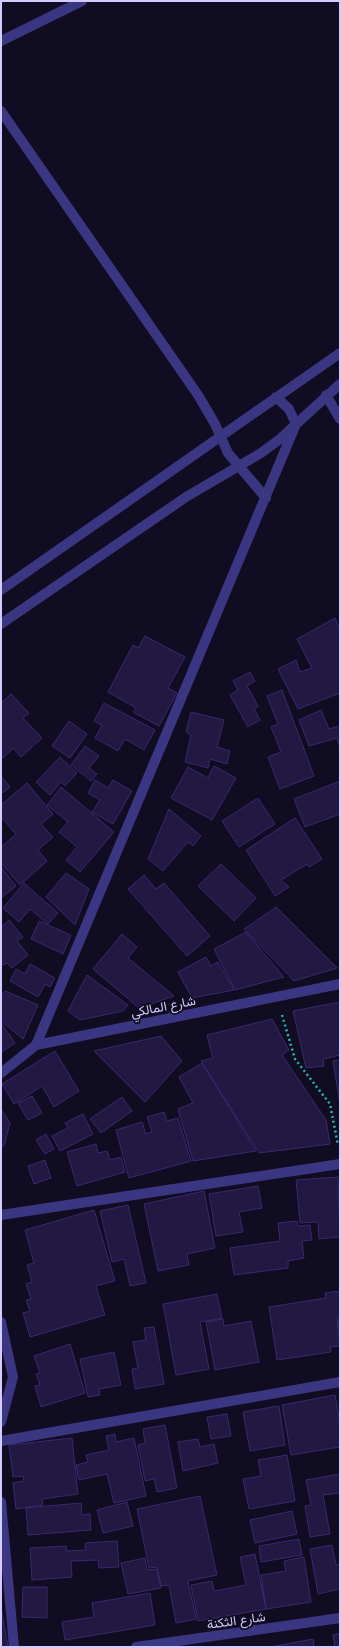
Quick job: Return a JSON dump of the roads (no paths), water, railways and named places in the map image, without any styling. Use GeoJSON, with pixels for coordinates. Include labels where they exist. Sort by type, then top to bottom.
{"type":"FeatureCollection","features":[{"type":"Feature","properties":{"kind":"street"},"geometry":{"type":"LineString","coordinates":[[1,41],[82,1]]}},
{"type":"Feature","properties":{"kind":"street"},"geometry":{"type":"LineString","coordinates":[[1,111],[198,395],[228,453],[266,498]]}},
{"type":"Feature","properties":{"kind":"street"},"geometry":{"type":"LineString","coordinates":[[1,590],[340,353]]}},
{"type":"Feature","properties":{"kind":"street"},"geometry":{"type":"LineString","coordinates":[[1,624],[186,497],[261,453],[340,384]]}},
{"type":"Feature","properties":{"kind":"street"},"geometry":{"type":"LineString","coordinates":[[326,395],[340,419]]}},
{"type":"Feature","properties":{"kind":"street"},"geometry":{"type":"LineString","coordinates":[[36,1045],[296,424],[289,409],[276,397]]}},
{"type":"Feature","properties":{"kind":"street","name":"شارع المالكي"},"geometry":{"type":"LineString","coordinates":[[1,1073],[36,1045],[340,984]]}},
{"type":"Feature","properties":{"kind":"street"},"geometry":{"type":"LineString","coordinates":[[1,1215],[340,1164]]}},
{"type":"Feature","properties":{"kind":"street"},"geometry":{"type":"LineString","coordinates":[[1,1322],[13,1377],[1,1422]]}},
{"type":"Feature","properties":{"kind":"street"},"geometry":{"type":"LineString","coordinates":[[1,1441],[340,1382]]}},
{"type":"Feature","properties":{"kind":"street"},"geometry":{"type":"LineString","coordinates":[[1,1502],[14,1647]]}},
{"type":"Feature","properties":{"kind":"street","name":"شارع الثكنة"},"geometry":{"type":"LineString","coordinates":[[136,1647],[340,1618]]}}]}
